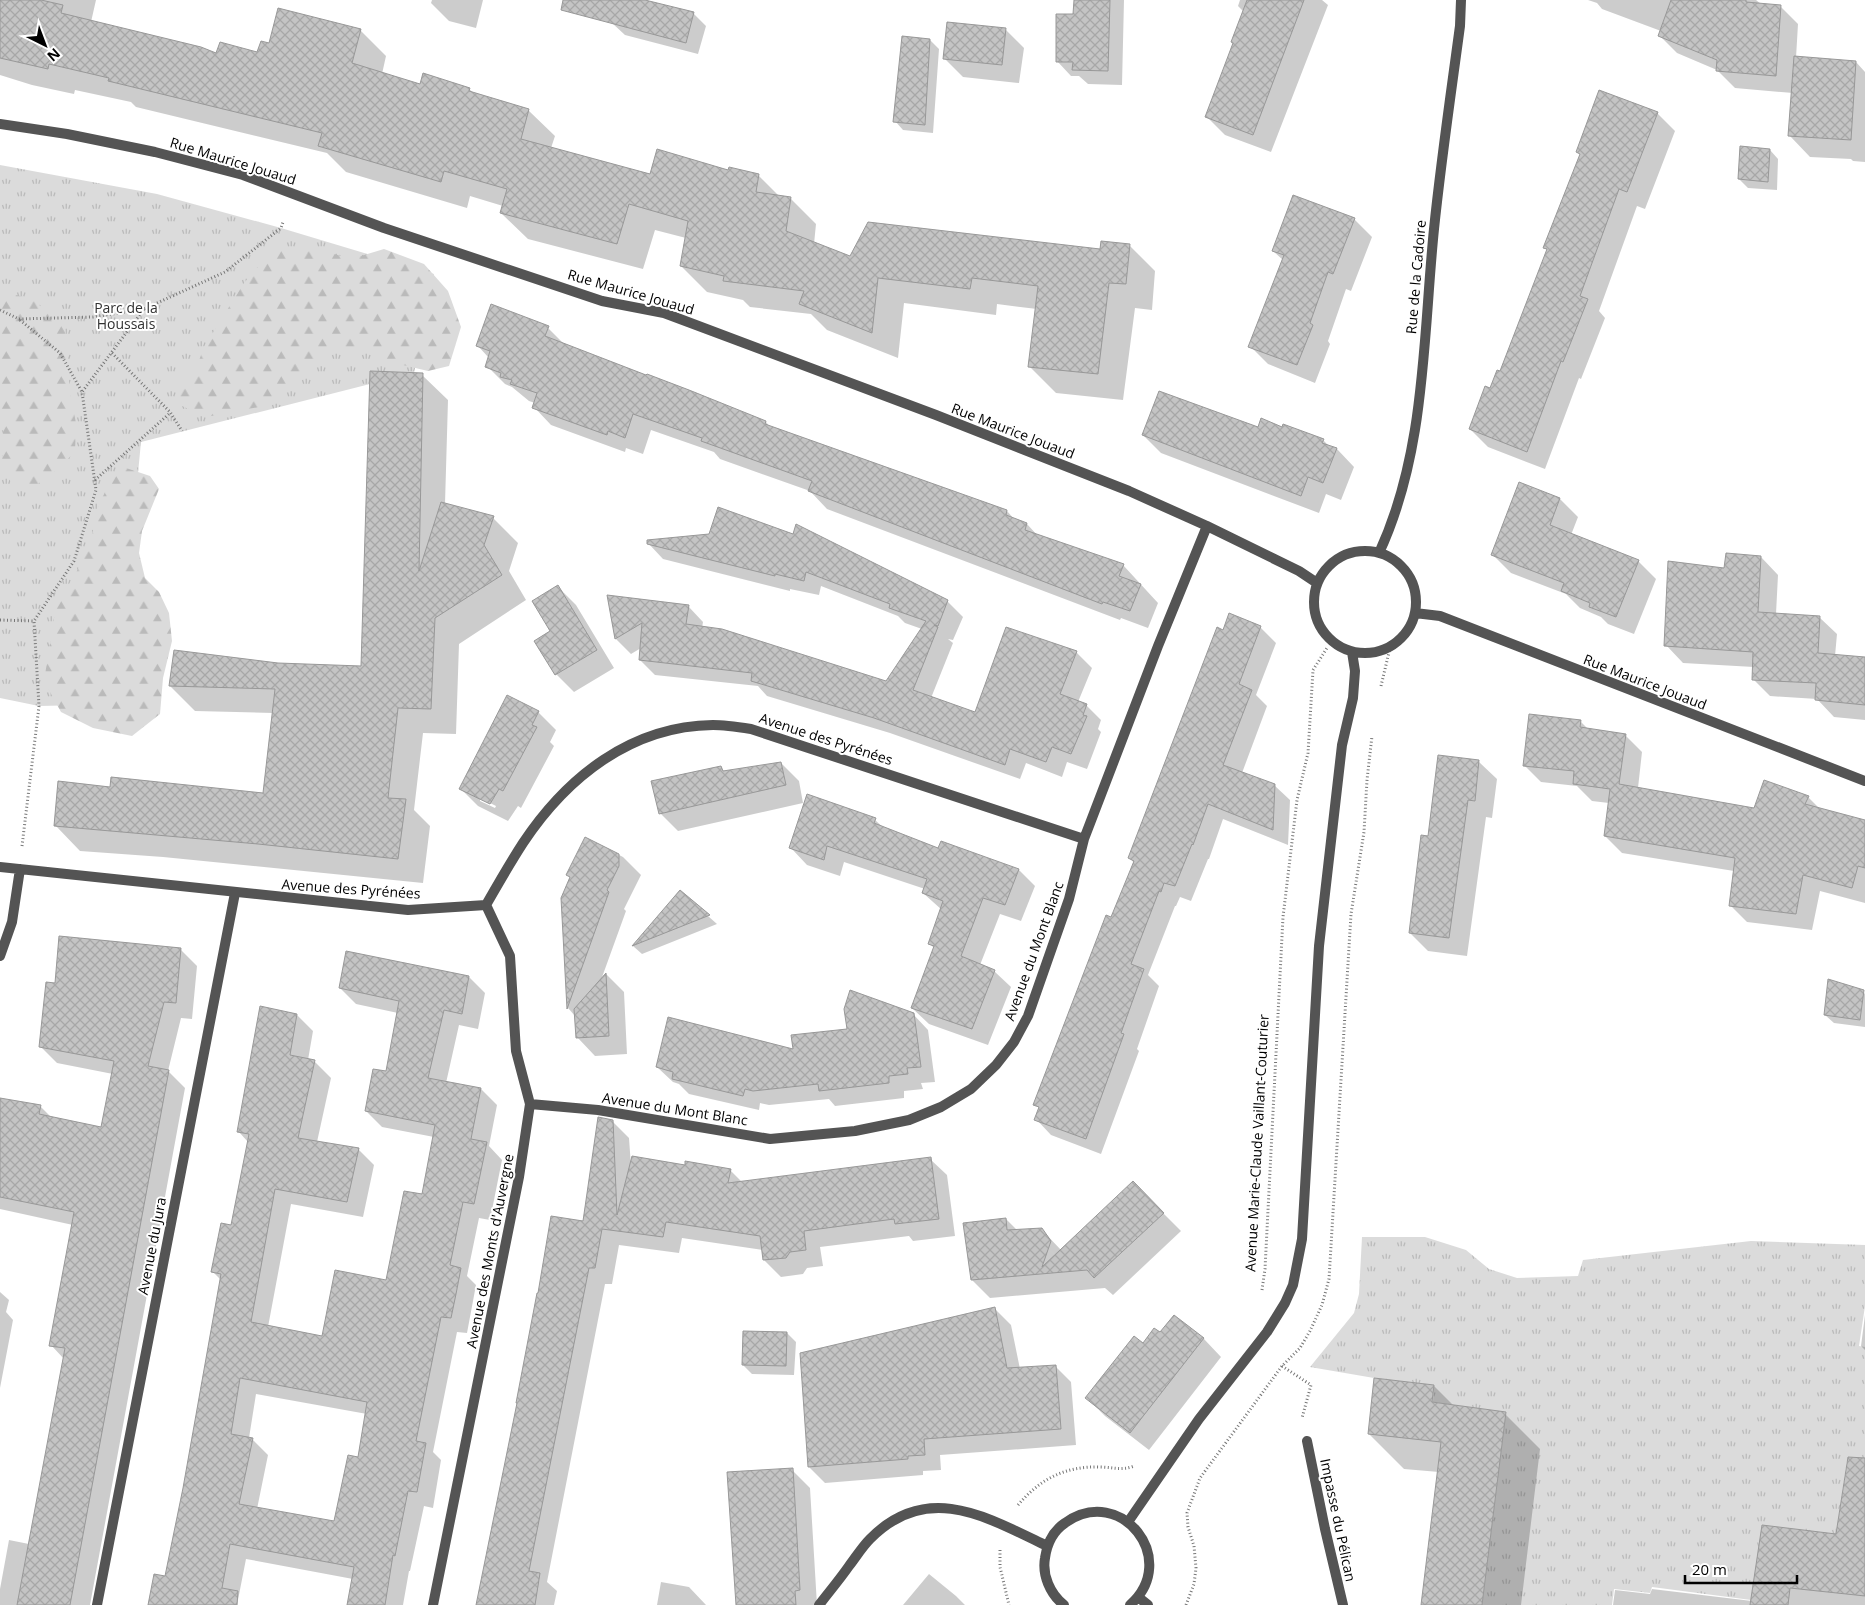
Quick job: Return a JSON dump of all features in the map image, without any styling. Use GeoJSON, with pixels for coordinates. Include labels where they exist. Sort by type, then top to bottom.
{"type":"FeatureCollection","features":[{"type":"Feature","properties":{"kind":"street","name":"Rue de la Cadoire"},"geometry":{"type":"LineString","coordinates":[[1379,552],[1388,534],[1407,471],[1418,413],[1434,229],[1460,26],[1461,0]]}},
{"type":"Feature","properties":{"kind":"street","name":"Rue Maurice Jouaud"},"geometry":{"type":"LineString","coordinates":[[0,124],[67,134],[155,152],[243,175],[384,228],[602,301],[664,313],[1120,488],[1207,526],[1299,571],[1317,583]]}},
{"type":"Feature","properties":{"kind":"street","name":"Avenue du Mont Blanc"},"geometry":{"type":"LineString","coordinates":[[530,1104],[598,1110],[770,1139],[855,1130],[909,1120],[941,1107],[971,1089],[996,1065],[1014,1042],[1028,1016],[1069,899],[1084,839],[1207,526]]}},
{"type":"Feature","properties":{"kind":"street"},"geometry":{"type":"LineString","coordinates":[[1360,551],[1379,552],[1396,561],[1409,576],[1416,594],[1415,613],[1409,629],[1390,648],[1372,653],[1344,650],[1324,634],[1314,614],[1313,604],[1317,583],[1327,567],[1342,556],[1360,551]]}},
{"type":"Feature","properties":{"kind":"street","name":"Rue Maurice Jouaud"},"geometry":{"type":"LineString","coordinates":[[1415,613],[1440,616],[1865,781]]}},
{"type":"Feature","properties":{"kind":"street"},"geometry":{"type":"LineString","coordinates":[[1128,1522],[1199,1419],[1267,1332],[1285,1303],[1293,1285],[1302,1239],[1319,946],[1342,745],[1353,698],[1356,671],[1352,652]]}},
{"type":"Feature","properties":{"kind":"street","name":"Avenue des Pyrénées"},"geometry":{"type":"LineString","coordinates":[[0,867],[408,910],[486,905],[524,842],[553,804],[584,772],[617,750],[646,736],[676,729],[713,725],[751,729],[1084,839]]}},
{"type":"Feature","properties":{"kind":"street"},"geometry":{"type":"LineString","coordinates":[[0,956],[12,922],[20,869]]}},
{"type":"Feature","properties":{"kind":"street","name":"Avenue du Jura"},"geometry":{"type":"LineString","coordinates":[[97,1605],[235,893]]}},
{"type":"Feature","properties":{"kind":"street","name":"Avenue des Monts d'Auvergne"},"geometry":{"type":"LineString","coordinates":[[433,1605],[519,1178],[530,1104],[516,1051],[510,956],[486,905]]}},
{"type":"Feature","properties":{"kind":"street","name":"Impasse du Pélican"},"geometry":{"type":"LineString","coordinates":[[1307,1441],[1343,1605]]}},
{"type":"Feature","properties":{"kind":"street"},"geometry":{"type":"LineString","coordinates":[[819,1605],[868,1540],[886,1524],[907,1512],[933,1507],[953,1508],[1007,1526],[1047,1546]]}},
{"type":"Feature","properties":{"kind":"street"},"geometry":{"type":"LineString","coordinates":[[1064,1605],[1052,1591],[1046,1576],[1044,1564],[1047,1546],[1060,1526],[1080,1515],[1095,1512],[1112,1514],[1128,1522],[1139,1533],[1145,1543],[1149,1556],[1149,1573],[1143,1589],[1130,1605]]}},
{"type":"Feature","properties":{"kind":"street"},"geometry":{"type":"LineString","coordinates":[[1138,1597],[1148,1605]]}},
{"type":"Feature","properties":{"kind":"path"},"geometry":{"type":"LineString","coordinates":[[19,319],[93,317],[144,309],[225,272],[281,228],[283,222]]}},
{"type":"Feature","properties":{"kind":"path"},"geometry":{"type":"LineString","coordinates":[[82,392],[144,309]]}},
{"type":"Feature","properties":{"kind":"path"},"geometry":{"type":"LineString","coordinates":[[0,310],[19,319],[60,353],[82,392],[96,490],[74,560],[34,620],[39,706],[20,869]]}},
{"type":"Feature","properties":{"kind":"path"},"geometry":{"type":"LineString","coordinates":[[112,353],[170,412],[182,431]]}},
{"type":"Feature","properties":{"kind":"path"},"geometry":{"type":"LineString","coordinates":[[94,481],[170,412]]}},
{"type":"Feature","properties":{"kind":"path"},"geometry":{"type":"LineString","coordinates":[[0,620],[34,620]]}},
{"type":"Feature","properties":{"kind":"path","name":"Avenue Marie-Claude Vaillant-Couturier"},"geometry":{"type":"LineString","coordinates":[[1259,1296],[1265,1269],[1282,917],[1297,800],[1308,753],[1313,670],[1331,641]]}},
{"type":"Feature","properties":{"kind":"path"},"geometry":{"type":"LineString","coordinates":[[1282,1366],[1311,1385],[1302,1419],[1307,1441]]}},
{"type":"Feature","properties":{"kind":"path"},"geometry":{"type":"LineString","coordinates":[[1009,1605],[1003,1583],[999,1553],[1007,1526],[1017,1506],[1037,1485],[1046,1479],[1070,1470],[1087,1467],[1120,1470],[1133,1467],[1139,1459]]}},
{"type":"Feature","properties":{"kind":"green space","name":"Parc de la Houssais"},"geometry":{"type":"Polygon","coordinates":[[[0,165],[157,194],[281,228],[434,274],[414,373],[370,371],[370,384],[141,442],[131,546],[132,704],[39,706],[0,698],[0,165]]]}},
{"type":"Feature","properties":{"kind":"green space"},"geometry":{"type":"Polygon","coordinates":[[[308,246],[351,259],[384,249],[424,264],[448,291],[461,327],[449,366],[428,371],[386,361],[365,351],[331,349],[310,365],[292,386],[259,407],[206,417],[180,405],[176,383],[197,366],[204,347],[244,283],[272,251],[308,246]]]}},
{"type":"Feature","properties":{"kind":"green space"},"geometry":{"type":"Polygon","coordinates":[[[0,290],[33,300],[65,326],[70,393],[76,423],[75,452],[52,474],[28,491],[12,485],[2,462],[3,431],[0,426],[0,290]]]}},
{"type":"Feature","properties":{"kind":"green space"},"geometry":{"type":"Polygon","coordinates":[[[126,468],[150,476],[159,489],[142,531],[139,553],[145,578],[159,592],[169,613],[172,641],[163,678],[160,714],[132,736],[93,728],[61,712],[44,681],[56,606],[77,571],[92,538],[95,514],[110,481],[126,468]]]}},
{"type":"Feature","properties":{"kind":"green space"},"geometry":{"type":"Polygon","coordinates":[[[1362,1237],[1425,1237],[1466,1250],[1489,1269],[1517,1278],[1578,1276],[1583,1260],[1751,1241],[1865,1245],[1865,1306],[1859,1346],[1865,1347],[1865,1463],[1847,1461],[1836,1534],[1751,1600],[1652,1587],[1650,1593],[1614,1589],[1612,1605],[1482,1605],[1506,1412],[1433,1402],[1434,1385],[1374,1378],[1310,1367],[1354,1313],[1359,1294],[1362,1237]]]}},
{"type":"Feature","properties":{"kind":"building"},"geometry":{"type":"Polygon","coordinates":[[[0,0],[41,0],[63,5],[61,13],[201,47],[216,53],[220,42],[257,52],[261,41],[269,43],[278,8],[361,29],[352,63],[420,84],[423,73],[470,88],[469,91],[529,109],[521,139],[650,174],[657,149],[728,170],[729,167],[759,174],[756,192],[791,197],[786,231],[850,256],[868,222],[1100,249],[1101,241],[1130,244],[1126,284],[1109,283],[1098,374],[1028,367],[1038,286],[972,278],[970,289],[878,278],[872,333],[799,304],[804,291],[723,281],[724,276],[680,266],[688,221],[629,204],[617,244],[500,213],[507,189],[444,171],[441,182],[318,146],[322,133],[108,81],[109,78],[49,64],[48,69],[0,58],[0,0]]]}},
{"type":"Feature","properties":{"kind":"building"},"geometry":{"type":"Polygon","coordinates":[[[563,0],[645,0],[694,12],[686,43],[561,10],[563,0]]]}},
{"type":"Feature","properties":{"kind":"building"},"geometry":{"type":"Polygon","coordinates":[[[1074,0],[1110,0],[1108,71],[1072,70],[1073,62],[1056,62],[1056,14],[1073,14],[1074,0]]]}},
{"type":"Feature","properties":{"kind":"building"},"geometry":{"type":"Polygon","coordinates":[[[1247,0],[1304,0],[1253,135],[1205,117],[1247,0]]]}},
{"type":"Feature","properties":{"kind":"building"},"geometry":{"type":"Polygon","coordinates":[[[1671,0],[1746,0],[1746,2],[1781,5],[1776,76],[1716,71],[1717,60],[1658,36],[1671,0]]]}},
{"type":"Feature","properties":{"kind":"building"},"geometry":{"type":"Polygon","coordinates":[[[947,22],[1006,28],[1002,65],[943,59],[947,22]]]}},
{"type":"Feature","properties":{"kind":"building"},"geometry":{"type":"Polygon","coordinates":[[[902,36],[930,39],[925,125],[893,122],[902,36]]]}},
{"type":"Feature","properties":{"kind":"building"},"geometry":{"type":"Polygon","coordinates":[[[1794,56],[1856,61],[1851,140],[1788,136],[1794,56]]]}},
{"type":"Feature","properties":{"kind":"building"},"geometry":{"type":"Polygon","coordinates":[[[1599,90],[1658,112],[1627,192],[1619,189],[1580,296],[1588,299],[1563,362],[1561,361],[1527,452],[1469,429],[1485,386],[1490,388],[1497,370],[1500,371],[1547,249],[1543,248],[1580,154],[1576,152],[1599,90]]]}},
{"type":"Feature","properties":{"kind":"building"},"geometry":{"type":"Polygon","coordinates":[[[1740,146],[1770,149],[1768,182],[1738,179],[1740,146]]]}},
{"type":"Feature","properties":{"kind":"building"},"geometry":{"type":"Polygon","coordinates":[[[1293,195],[1355,218],[1333,274],[1328,272],[1310,323],[1313,325],[1297,365],[1248,347],[1284,255],[1272,251],[1293,195]]]}},
{"type":"Feature","properties":{"kind":"building"},"geometry":{"type":"Polygon","coordinates":[[[491,304],[549,326],[545,336],[689,390],[766,421],[765,424],[1007,510],[1006,515],[1027,523],[1025,530],[1124,564],[1119,576],[1141,584],[1130,611],[1103,602],[1102,604],[808,491],[812,481],[701,441],[702,438],[633,414],[625,438],[608,431],[607,435],[532,408],[537,393],[510,384],[512,380],[500,377],[501,373],[485,367],[490,351],[476,346],[491,304]]]}},
{"type":"Feature","properties":{"kind":"building"},"geometry":{"type":"Polygon","coordinates":[[[370,371],[423,373],[419,571],[441,502],[494,516],[484,545],[502,575],[435,618],[431,709],[398,708],[388,798],[406,799],[398,859],[258,844],[54,826],[58,781],[110,787],[111,777],[263,793],[275,689],[169,686],[174,650],[278,663],[361,666],[370,371]]]}},
{"type":"Feature","properties":{"kind":"building"},"geometry":{"type":"Polygon","coordinates":[[[1159,391],[1258,427],[1261,418],[1282,427],[1283,424],[1324,439],[1322,443],[1337,448],[1323,483],[1308,477],[1301,496],[1142,435],[1159,391]]]}},
{"type":"Feature","properties":{"kind":"building"},"geometry":{"type":"Polygon","coordinates":[[[1519,482],[1560,498],[1550,525],[1639,560],[1616,617],[1589,607],[1590,603],[1561,591],[1564,583],[1491,555],[1519,482]]]}},
{"type":"Feature","properties":{"kind":"building"},"geometry":{"type":"Polygon","coordinates":[[[718,507],[793,534],[796,524],[948,600],[938,626],[934,625],[938,627],[913,690],[975,712],[1006,627],[1077,651],[1060,694],[1087,704],[1083,715],[1087,716],[1071,754],[1052,747],[1046,762],[1010,749],[1005,765],[874,718],[751,681],[752,673],[639,660],[642,623],[615,639],[607,595],[689,605],[686,624],[722,629],[886,681],[926,621],[889,608],[890,604],[806,572],[804,581],[775,574],[775,576],[647,544],[647,540],[709,534],[718,507]]]}},
{"type":"Feature","properties":{"kind":"building"},"geometry":{"type":"Polygon","coordinates":[[[1726,553],[1761,556],[1758,612],[1820,616],[1818,653],[1865,657],[1865,705],[1815,700],[1816,683],[1752,680],[1753,652],[1664,646],[1668,561],[1724,568],[1726,553]]]}},
{"type":"Feature","properties":{"kind":"building"},"geometry":{"type":"Polygon","coordinates":[[[558,585],[597,650],[555,675],[534,641],[550,631],[532,601],[558,585]]]}},
{"type":"Feature","properties":{"kind":"building"},"geometry":{"type":"Polygon","coordinates":[[[1229,613],[1261,626],[1239,684],[1252,690],[1223,765],[1275,784],[1273,830],[1208,804],[1175,886],[1164,883],[1161,892],[1159,891],[1131,964],[1144,969],[1121,1033],[1124,1034],[1086,1139],[1034,1120],[1039,1107],[1033,1105],[1106,915],[1111,917],[1134,861],[1128,858],[1217,627],[1223,630],[1229,613]]]}},
{"type":"Feature","properties":{"kind":"building"},"geometry":{"type":"Polygon","coordinates":[[[507,695],[539,711],[532,725],[537,727],[503,791],[499,789],[490,804],[459,789],[507,695]]]}},
{"type":"Feature","properties":{"kind":"building"},"geometry":{"type":"Polygon","coordinates":[[[1529,714],[1581,720],[1580,727],[1626,734],[1619,784],[1754,808],[1764,780],[1809,796],[1805,804],[1865,820],[1865,868],[1858,866],[1852,888],[1803,875],[1796,914],[1729,906],[1735,858],[1604,836],[1610,789],[1573,784],[1574,771],[1523,766],[1529,714]]]}},
{"type":"Feature","properties":{"kind":"building"},"geometry":{"type":"Polygon","coordinates":[[[1438,755],[1479,760],[1475,801],[1468,800],[1449,938],[1409,933],[1421,835],[1428,836],[1438,755]]]}},
{"type":"Feature","properties":{"kind":"building"},"geometry":{"type":"Polygon","coordinates":[[[781,762],[786,785],[659,814],[651,781],[721,766],[723,771],[781,762]]]}},
{"type":"Feature","properties":{"kind":"building"},"geometry":{"type":"Polygon","coordinates":[[[807,794],[876,818],[874,823],[938,848],[941,841],[1019,869],[1005,905],[983,898],[961,956],[995,970],[972,1029],[911,1008],[934,946],[928,944],[943,901],[922,893],[927,879],[827,846],[824,860],[789,848],[807,794]]]}},
{"type":"Feature","properties":{"kind":"building"},"geometry":{"type":"Polygon","coordinates":[[[585,837],[619,854],[619,866],[607,890],[609,892],[567,1009],[561,898],[570,877],[566,875],[585,837]]]}},
{"type":"Feature","properties":{"kind":"building"},"geometry":{"type":"Polygon","coordinates":[[[680,890],[710,915],[632,946],[680,890]]]}},
{"type":"Feature","properties":{"kind":"building"},"geometry":{"type":"Polygon","coordinates":[[[59,936],[181,948],[176,1003],[164,1002],[148,1066],[169,1070],[70,1605],[17,1605],[65,1348],[49,1346],[74,1212],[0,1197],[0,1098],[41,1105],[39,1114],[101,1127],[114,1061],[39,1047],[46,982],[55,983],[59,936]]]}},
{"type":"Feature","properties":{"kind":"building"},"geometry":{"type":"Polygon","coordinates":[[[346,951],[469,976],[462,1014],[444,1010],[428,1078],[481,1088],[471,1139],[487,1142],[474,1204],[463,1202],[450,1265],[461,1268],[456,1294],[451,1318],[441,1317],[416,1441],[426,1443],[417,1492],[408,1491],[395,1556],[393,1555],[385,1605],[347,1605],[354,1567],[230,1544],[222,1588],[238,1591],[237,1605],[148,1605],[154,1574],[165,1576],[183,1488],[221,1274],[211,1272],[221,1223],[231,1225],[249,1134],[237,1132],[260,1006],[297,1014],[290,1055],[315,1060],[298,1138],[359,1148],[347,1202],[275,1189],[251,1322],[322,1336],[335,1270],[386,1280],[404,1191],[422,1194],[435,1125],[365,1111],[373,1069],[386,1071],[399,1001],[339,988],[346,951]],[[240,1378],[231,1434],[253,1438],[239,1504],[334,1521],[348,1455],[358,1457],[367,1402],[240,1378]]]}},
{"type":"Feature","properties":{"kind":"building"},"geometry":{"type":"Polygon","coordinates":[[[606,973],[609,1036],[576,1038],[574,1009],[606,973]]]}},
{"type":"Feature","properties":{"kind":"building"},"geometry":{"type":"Polygon","coordinates":[[[1828,979],[1864,990],[1860,1020],[1824,1015],[1828,979]]]}},
{"type":"Feature","properties":{"kind":"building"},"geometry":{"type":"Polygon","coordinates":[[[850,990],[914,1013],[921,1067],[907,1068],[908,1074],[889,1076],[889,1083],[819,1091],[818,1084],[753,1091],[745,1089],[743,1096],[672,1079],[673,1072],[656,1067],[668,1017],[793,1049],[791,1035],[847,1029],[844,1009],[850,990]]]}},
{"type":"Feature","properties":{"kind":"building"},"geometry":{"type":"Polygon","coordinates":[[[598,1117],[613,1120],[617,1215],[632,1156],[685,1165],[685,1161],[731,1169],[728,1183],[931,1157],[939,1219],[895,1224],[894,1219],[804,1231],[806,1250],[790,1252],[786,1258],[763,1260],[760,1236],[666,1222],[663,1237],[602,1229],[595,1268],[589,1268],[529,1571],[540,1573],[535,1605],[476,1605],[517,1403],[551,1216],[583,1221],[598,1117]]]}},
{"type":"Feature","properties":{"kind":"building"},"geometry":{"type":"Polygon","coordinates":[[[1133,1181],[1164,1213],[1094,1278],[1087,1270],[971,1280],[963,1223],[1006,1218],[1007,1230],[1042,1228],[1051,1241],[1042,1267],[1133,1181]]]}},
{"type":"Feature","properties":{"kind":"building"},"geometry":{"type":"Polygon","coordinates":[[[995,1307],[1007,1368],[1056,1365],[1061,1429],[924,1439],[925,1455],[908,1456],[908,1459],[808,1467],[800,1353],[995,1307]]]}},
{"type":"Feature","properties":{"kind":"building"},"geometry":{"type":"Polygon","coordinates":[[[1174,1315],[1204,1338],[1130,1433],[1085,1398],[1134,1336],[1143,1343],[1154,1328],[1160,1332],[1174,1315]]]}},
{"type":"Feature","properties":{"kind":"building"},"geometry":{"type":"Polygon","coordinates":[[[743,1331],[787,1332],[786,1366],[742,1365],[743,1331]]]}},
{"type":"Feature","properties":{"kind":"building"},"geometry":{"type":"Polygon","coordinates":[[[1374,1378],[1434,1385],[1432,1402],[1506,1412],[1482,1605],[1421,1605],[1441,1442],[1368,1434],[1374,1378]]]}},
{"type":"Feature","properties":{"kind":"building"},"geometry":{"type":"Polygon","coordinates":[[[1848,1457],[1865,1458],[1865,1596],[1790,1588],[1788,1605],[1750,1605],[1762,1525],[1836,1534],[1848,1457]]]}},
{"type":"Feature","properties":{"kind":"building"},"geometry":{"type":"Polygon","coordinates":[[[793,1468],[800,1590],[795,1591],[796,1605],[736,1605],[727,1472],[793,1468]]]}}]}
